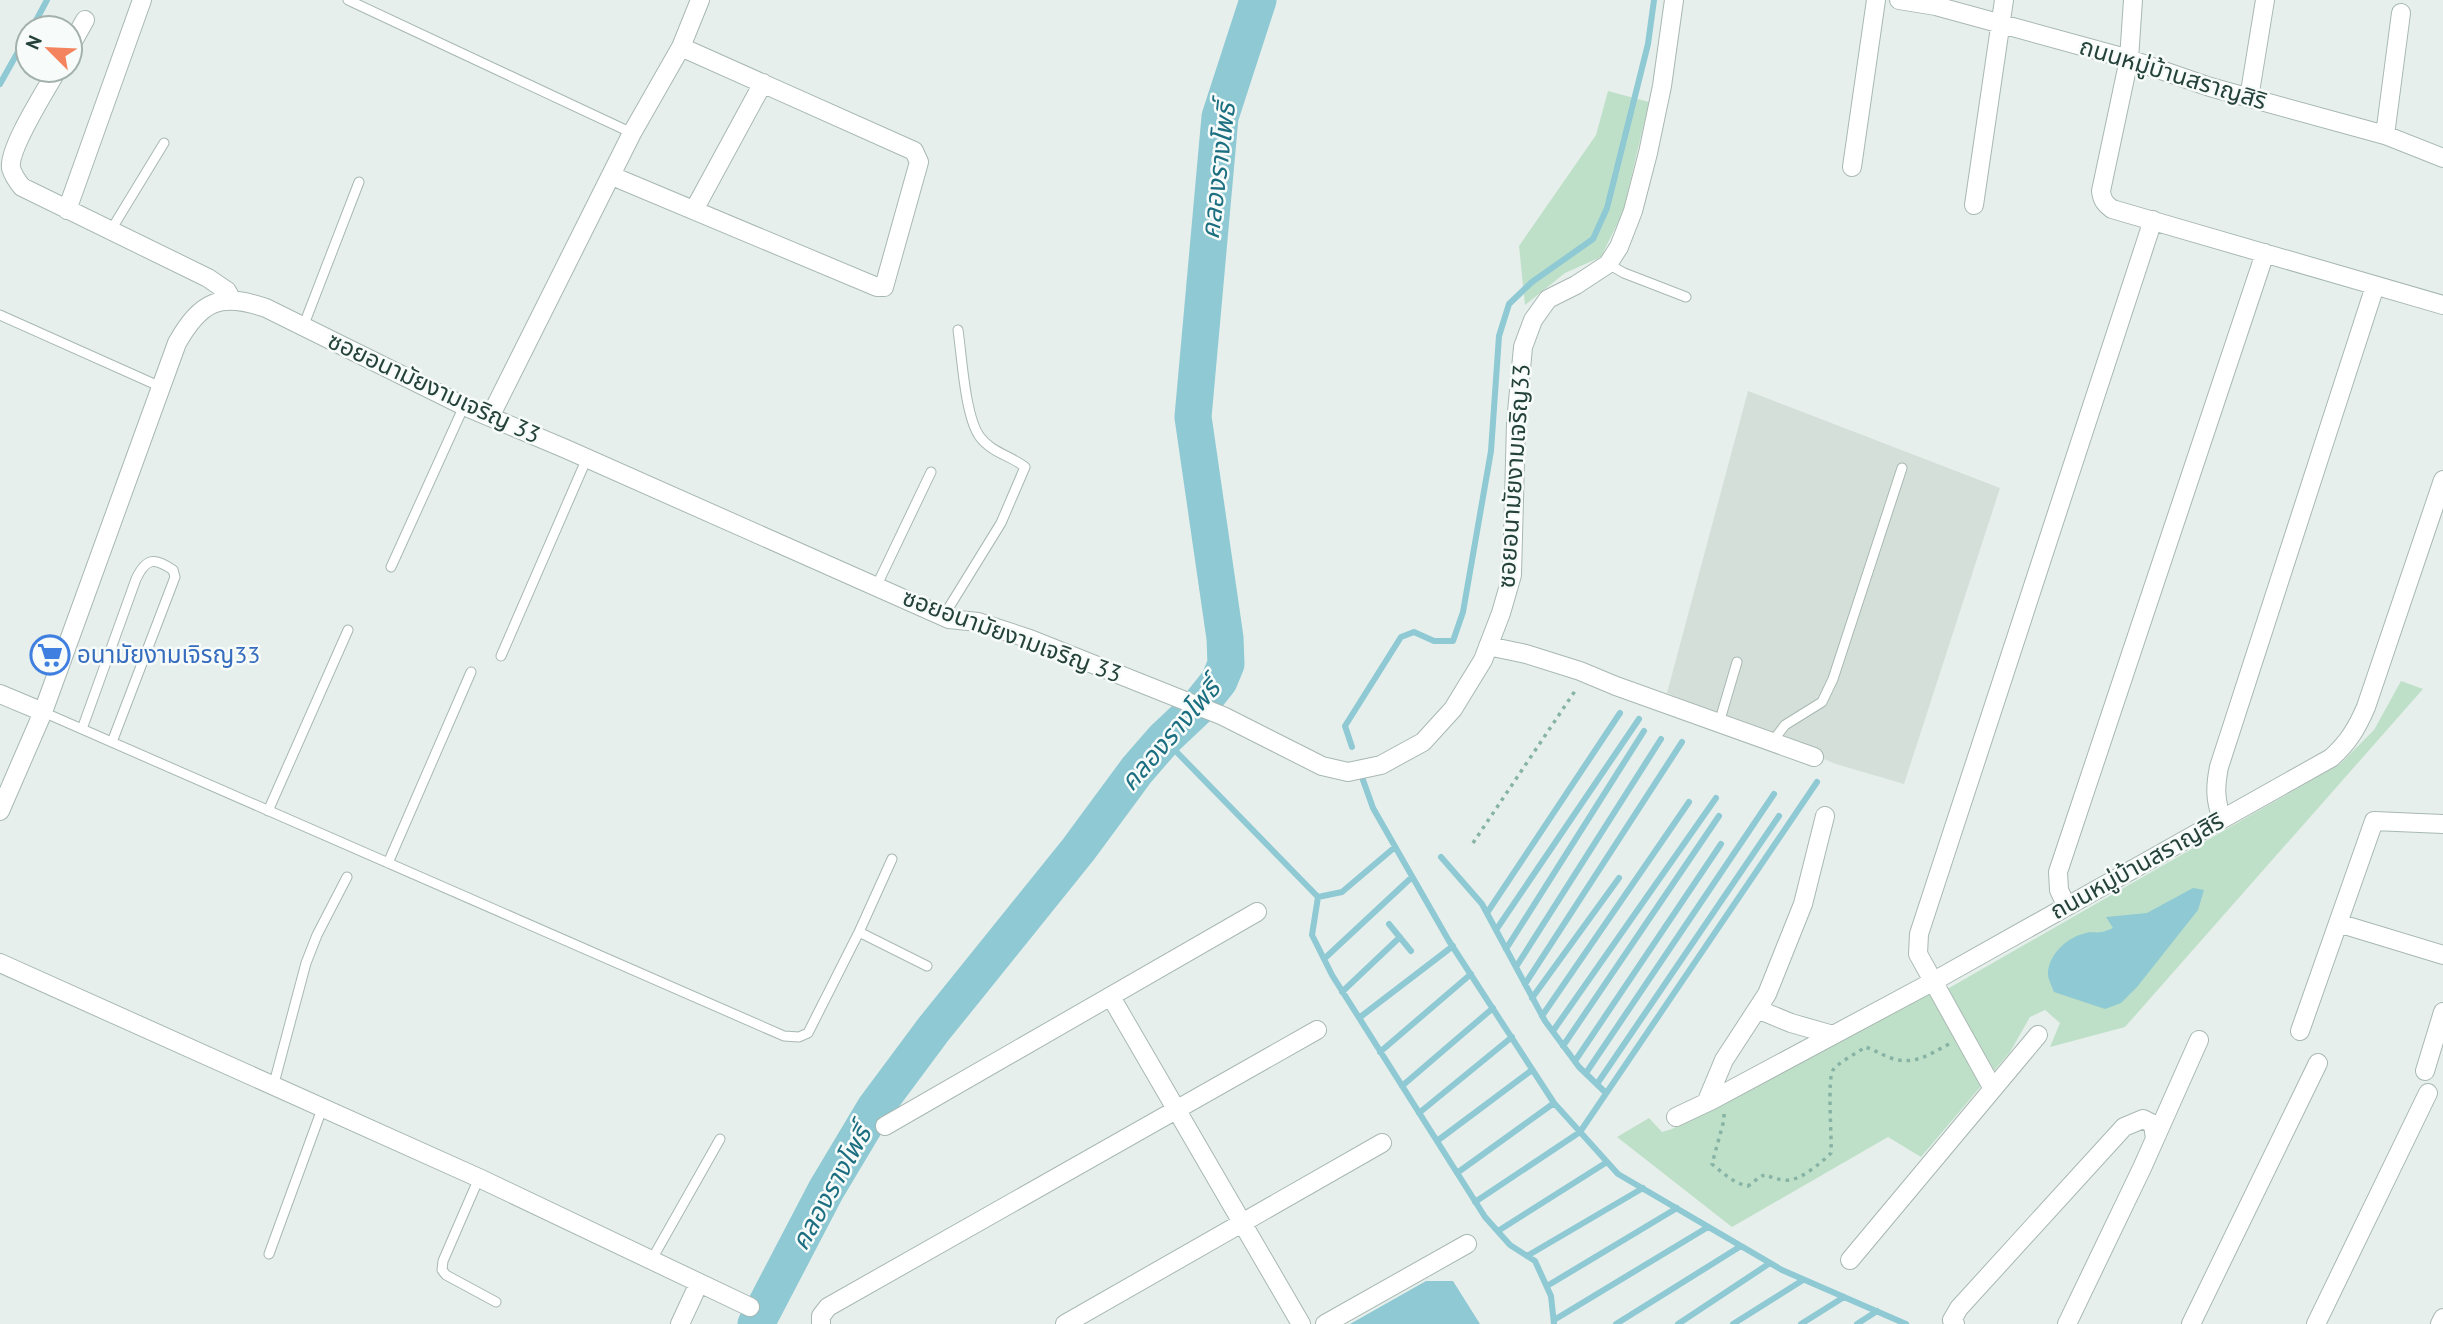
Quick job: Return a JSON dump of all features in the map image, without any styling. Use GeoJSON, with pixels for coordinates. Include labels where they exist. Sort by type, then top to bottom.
{"type":"FeatureCollection","features":[{"type":"Feature","properties":{"kind":"street"},"geometry":{"type":"LineString","coordinates":[[67,210],[142,0]]}},
{"type":"Feature","properties":{"kind":"street"},"geometry":{"type":"LineString","coordinates":[[490,418],[632,133],[681,47],[700,0]]}},
{"type":"Feature","properties":{"kind":"street","name":"ซอยอนามัยงามเจริญ33"},"geometry":{"type":"LineString","coordinates":[[1167,693],[1223,716],[1322,766],[1348,772],[1381,765],[1423,742],[1453,709],[1483,660],[1512,575],[1517,423],[1523,347],[1533,320],[1548,299],[1608,264],[1619,247],[1633,211],[1648,153],[1662,86],[1674,0]]}},
{"type":"Feature","properties":{"kind":"street"},"geometry":{"type":"LineString","coordinates":[[1852,167],[1876,0]]}},
{"type":"Feature","properties":{"kind":"street","name":"ถนนหมู่บ้านสราญสิริ"},"geometry":{"type":"LineString","coordinates":[[1899,0],[1936,6],[2129,59],[2249,98],[2385,135],[2443,158]]}},
{"type":"Feature","properties":{"kind":"street"},"geometry":{"type":"LineString","coordinates":[[1974,205],[2004,0]]}},
{"type":"Feature","properties":{"kind":"street"},"geometry":{"type":"LineString","coordinates":[[2133,0],[2129,59],[2104,170],[2101,198],[2112,209],[2443,305]]}},
{"type":"Feature","properties":{"kind":"street"},"geometry":{"type":"LineString","coordinates":[[2249,98],[2265,0]]}},
{"type":"Feature","properties":{"kind":"street"},"geometry":{"type":"LineString","coordinates":[[2385,135],[2401,13]]}},
{"type":"Feature","properties":{"kind":"street"},"geometry":{"type":"LineString","coordinates":[[612,176],[884,288],[919,162],[914,151],[681,47]]}},
{"type":"Feature","properties":{"kind":"street"},"geometry":{"type":"LineString","coordinates":[[694,210],[763,82]]}},
{"type":"Feature","properties":{"kind":"street"},"geometry":{"type":"LineString","coordinates":[[0,811],[43,712],[177,343],[188,323],[200,310],[218,302],[232,300],[227,291],[208,278],[22,187],[14,177],[10,165],[17,143],[49,84]]}},
{"type":"Feature","properties":{"kind":"street"},"geometry":{"type":"LineString","coordinates":[[1993,1087],[1918,954],[1919,934],[2153,220]]}},
{"type":"Feature","properties":{"kind":"street"},"geometry":{"type":"LineString","coordinates":[[2066,905],[2059,890],[2058,872],[2265,253]]}},
{"type":"Feature","properties":{"kind":"street"},"geometry":{"type":"LineString","coordinates":[[2222,819],[2216,803],[2218,767],[2375,286]]}},
{"type":"Feature","properties":{"kind":"street","name":"ซอยอนามัยงามเจริญ 33"},"geometry":{"type":"LineString","coordinates":[[232,300],[248,302],[266,309],[490,418],[587,458],[949,620],[978,622],[1030,639],[1167,693]]}},
{"type":"Feature","properties":{"kind":"street","name":"ถนนหมู่บ้านสราญสิริ"},"geometry":{"type":"LineString","coordinates":[[1676,1117],[1934,981],[2331,758],[2346,744],[2358,727],[2443,480]]}},
{"type":"Feature","properties":{"kind":"street"},"geometry":{"type":"LineString","coordinates":[[1488,646],[1587,673],[1814,757]]}},
{"type":"Feature","properties":{"kind":"street"},"geometry":{"type":"LineString","coordinates":[[0,694],[43,712]]}},
{"type":"Feature","properties":{"kind":"street"},"geometry":{"type":"LineString","coordinates":[[1714,1099],[1724,1060],[1767,994],[1803,904],[1825,816]]}},
{"type":"Feature","properties":{"kind":"street"},"geometry":{"type":"LineString","coordinates":[[2300,1031],[2374,821],[2443,824]]}},
{"type":"Feature","properties":{"kind":"street"},"geometry":{"type":"LineString","coordinates":[[885,1126],[1257,912]]}},
{"type":"Feature","properties":{"kind":"street"},"geometry":{"type":"LineString","coordinates":[[2338,923],[2443,955]]}},
{"type":"Feature","properties":{"kind":"street"},"geometry":{"type":"LineString","coordinates":[[0,962],[479,1178],[750,1307]]}},
{"type":"Feature","properties":{"kind":"street"},"geometry":{"type":"LineString","coordinates":[[1111,997],[1301,1324]]}},
{"type":"Feature","properties":{"kind":"street"},"geometry":{"type":"LineString","coordinates":[[1757,1009],[1791,1023],[1833,1035]]}},
{"type":"Feature","properties":{"kind":"street"},"geometry":{"type":"LineString","coordinates":[[2425,1071],[2443,1013]]}},
{"type":"Feature","properties":{"kind":"street"},"geometry":{"type":"LineString","coordinates":[[821,1324],[821,1316],[828,1307],[1317,1030]]}},
{"type":"Feature","properties":{"kind":"street"},"geometry":{"type":"LineString","coordinates":[[1850,1260],[2038,1035]]}},
{"type":"Feature","properties":{"kind":"street"},"geometry":{"type":"LineString","coordinates":[[2067,1324],[2199,1040]]}},
{"type":"Feature","properties":{"kind":"street"},"geometry":{"type":"LineString","coordinates":[[2191,1324],[2318,1063]]}},
{"type":"Feature","properties":{"kind":"street"},"geometry":{"type":"LineString","coordinates":[[2316,1324],[2428,1093]]}},
{"type":"Feature","properties":{"kind":"street"},"geometry":{"type":"LineString","coordinates":[[1955,1324],[1952,1320],[1959,1308],[2124,1127],[2143,1119],[2153,1124],[2155,1139]]}},
{"type":"Feature","properties":{"kind":"street"},"geometry":{"type":"LineString","coordinates":[[1065,1324],[1382,1143]]}},
{"type":"Feature","properties":{"kind":"street"},"geometry":{"type":"LineString","coordinates":[[1325,1324],[1466,1244]]}},
{"type":"Feature","properties":{"kind":"street"},"geometry":{"type":"LineString","coordinates":[[680,1324],[699,1283]]}},
{"type":"Feature","properties":{"kind":"street"},"geometry":{"type":"LineString","coordinates":[[2440,1324],[2443,1318]]}},
{"type":"Feature","properties":{"kind":"lane"},"geometry":{"type":"LineString","coordinates":[[348,0],[632,133]]}},
{"type":"Feature","properties":{"kind":"lane"},"geometry":{"type":"LineString","coordinates":[[111,230],[164,143]]}},
{"type":"Feature","properties":{"kind":"lane"},"geometry":{"type":"LineString","coordinates":[[303,327],[359,182]]}},
{"type":"Feature","properties":{"kind":"lane"},"geometry":{"type":"LineString","coordinates":[[1608,264],[1686,297]]}},
{"type":"Feature","properties":{"kind":"lane"},"geometry":{"type":"LineString","coordinates":[[0,315],[160,387]]}},
{"type":"Feature","properties":{"kind":"lane"},"geometry":{"type":"LineString","coordinates":[[943,617],[1001,523],[1025,467],[996,451],[980,438],[971,421],[958,330]]}},
{"type":"Feature","properties":{"kind":"lane"},"geometry":{"type":"LineString","coordinates":[[391,567],[464,406]]}},
{"type":"Feature","properties":{"kind":"lane"},"geometry":{"type":"LineString","coordinates":[[501,656],[587,458]]}},
{"type":"Feature","properties":{"kind":"lane"},"geometry":{"type":"LineString","coordinates":[[1772,742],[1785,725],[1822,702],[1833,679],[1902,468]]}},
{"type":"Feature","properties":{"kind":"lane"},"geometry":{"type":"LineString","coordinates":[[876,587],[931,472]]}},
{"type":"Feature","properties":{"kind":"lane"},"geometry":{"type":"LineString","coordinates":[[82,729],[135,579],[148,561],[155,561],[173,570],[175,577],[112,742]]}},
{"type":"Feature","properties":{"kind":"lane"},"geometry":{"type":"LineString","coordinates":[[268,811],[348,630]]}},
{"type":"Feature","properties":{"kind":"lane"},"geometry":{"type":"LineString","coordinates":[[1719,723],[1737,662]]}},
{"type":"Feature","properties":{"kind":"lane"},"geometry":{"type":"LineString","coordinates":[[388,863],[471,672]]}},
{"type":"Feature","properties":{"kind":"lane"},"geometry":{"type":"LineString","coordinates":[[43,712],[784,1036],[799,1037],[808,1033],[892,859]]}},
{"type":"Feature","properties":{"kind":"lane"},"geometry":{"type":"LineString","coordinates":[[274,1087],[306,963],[317,935],[347,877]]}},
{"type":"Feature","properties":{"kind":"lane"},"geometry":{"type":"LineString","coordinates":[[859,932],[928,966]]}},
{"type":"Feature","properties":{"kind":"lane"},"geometry":{"type":"LineString","coordinates":[[268,1254],[322,1109]]}},
{"type":"Feature","properties":{"kind":"lane"},"geometry":{"type":"LineString","coordinates":[[652,1259],[720,1139]]}},
{"type":"Feature","properties":{"kind":"lane"},"geometry":{"type":"LineString","coordinates":[[479,1178],[443,1261],[442,1270],[446,1275],[496,1302]]}},
{"type":"Feature","properties":{"kind":"path"},"geometry":{"type":"LineString","coordinates":[[1473,843],[1587,673]]}},
{"type":"Feature","properties":{"kind":"path"},"geometry":{"type":"LineString","coordinates":[[1714,1099],[1724,1119],[1712,1164],[1726,1176],[1748,1186],[1762,1175],[1769,1174],[1783,1180],[1792,1180],[1818,1166],[1831,1153],[1833,1131],[1829,1079],[1834,1068],[1865,1047],[1892,1058],[1917,1061],[1964,1035]]}},
{"type":"Feature","properties":{"kind":"shaded area"},"geometry":{"type":"Polygon","coordinates":[[[1748,391],[2000,488],[1904,784],[1836,764],[1667,693],[1748,391]]]}},
{"type":"Feature","properties":{"kind":"green space"},"geometry":{"type":"Polygon","coordinates":[[[1608,91],[1649,102],[1623,212],[1601,257],[1565,273],[1525,305],[1519,246],[1596,135],[1608,91]]]}},
{"type":"Feature","properties":{"kind":"green space"},"geometry":{"type":"Polygon","coordinates":[[[2401,681],[2423,689],[2125,1027],[2050,1047],[2060,1023],[2045,1010],[2030,1017],[2010,1052],[1921,1157],[1888,1137],[1732,1227],[1617,1137],[1649,1118],[1662,1132],[1672,1129],[1909,1001],[1949,988],[2340,764],[2374,730],[2401,681]]]}},
{"type":"Feature","properties":{"kind":"water"},"geometry":{"type":"Polygon","coordinates":[[[2193,888],[2204,890],[2198,910],[2137,987],[2121,1003],[2105,1009],[2054,992],[2048,971],[2053,958],[2067,942],[2079,935],[2113,928],[2106,917],[2147,913],[2193,888]]]}},
{"type":"Feature","properties":{"kind":"water"},"geometry":{"type":"Polygon","coordinates":[[[1426,1281],[1453,1281],[1480,1324],[1350,1324],[1426,1281]]]}},
{"type":"Feature","properties":{"kind":"waterway"},"geometry":{"type":"LineString","coordinates":[[40,14],[47,0]]}},
{"type":"Feature","properties":{"kind":"waterway","name":"คลองรางโพธิ์"},"geometry":{"type":"LineString","coordinates":[[756,1324],[826,1190],[875,1108],[933,1030],[1078,850],[1137,770],[1164,739],[1199,706],[1219,681],[1226,664],[1225,638],[1193,417],[1220,117],[1258,0]]}},
{"type":"Feature","properties":{"kind":"waterway"},"geometry":{"type":"LineString","coordinates":[[1352,747],[1345,726],[1401,637],[1414,632],[1434,641],[1453,641],[1463,612],[1491,451],[1499,336],[1509,304],[1532,282],[1593,239],[1607,208],[1648,44],[1654,0]]}},
{"type":"Feature","properties":{"kind":"waterway"},"geometry":{"type":"LineString","coordinates":[[0,84],[14,59]]}},
{"type":"Feature","properties":{"kind":"waterway"},"geometry":{"type":"LineString","coordinates":[[1487,913],[1620,713]]}},
{"type":"Feature","properties":{"kind":"waterway"},"geometry":{"type":"LineString","coordinates":[[1496,930],[1639,719]]}},
{"type":"Feature","properties":{"kind":"waterway"},"geometry":{"type":"LineString","coordinates":[[1506,949],[1644,731]]}},
{"type":"Feature","properties":{"kind":"waterway"},"geometry":{"type":"LineString","coordinates":[[1164,739],[1318,897],[1312,935],[1332,975],[1485,1217],[1510,1245],[1535,1261],[1551,1296],[1554,1324]]}},
{"type":"Feature","properties":{"kind":"waterway"},"geometry":{"type":"LineString","coordinates":[[1516,967],[1661,739]]}},
{"type":"Feature","properties":{"kind":"waterway"},"geometry":{"type":"LineString","coordinates":[[1525,984],[1682,742]]}},
{"type":"Feature","properties":{"kind":"waterway"},"geometry":{"type":"LineString","coordinates":[[1363,780],[1373,808],[1449,941],[1554,1103],[1618,1174],[1782,1270],[1906,1324]]}},
{"type":"Feature","properties":{"kind":"waterway"},"geometry":{"type":"LineString","coordinates":[[1475,1202],[1580,1132],[1817,782]]}},
{"type":"Feature","properties":{"kind":"waterway"},"geometry":{"type":"LineString","coordinates":[[1586,1073],[1774,794]]}},
{"type":"Feature","properties":{"kind":"waterway"},"geometry":{"type":"LineString","coordinates":[[1553,1031],[1716,798]]}},
{"type":"Feature","properties":{"kind":"waterway"},"geometry":{"type":"LineString","coordinates":[[1542,1016],[1689,802]]}},
{"type":"Feature","properties":{"kind":"waterway"},"geometry":{"type":"LineString","coordinates":[[1563,1046],[1719,816]]}},
{"type":"Feature","properties":{"kind":"waterway"},"geometry":{"type":"LineString","coordinates":[[1597,1084],[1779,816]]}},
{"type":"Feature","properties":{"kind":"waterway"},"geometry":{"type":"LineString","coordinates":[[1575,1061],[1721,844]]}},
{"type":"Feature","properties":{"kind":"waterway"},"geometry":{"type":"LineString","coordinates":[[1318,897],[1342,892],[1395,847]]}},
{"type":"Feature","properties":{"kind":"waterway"},"geometry":{"type":"LineString","coordinates":[[1441,857],[1482,904],[1545,1021],[1579,1067],[1606,1093]]}},
{"type":"Feature","properties":{"kind":"waterway"},"geometry":{"type":"LineString","coordinates":[[1324,959],[1412,877]]}},
{"type":"Feature","properties":{"kind":"waterway"},"geometry":{"type":"LineString","coordinates":[[1532,998],[1619,878]]}},
{"type":"Feature","properties":{"kind":"waterway"},"geometry":{"type":"LineString","coordinates":[[1389,924],[1411,951]]}},
{"type":"Feature","properties":{"kind":"waterway"},"geometry":{"type":"LineString","coordinates":[[1342,992],[1400,937]]}},
{"type":"Feature","properties":{"kind":"waterway"},"geometry":{"type":"LineString","coordinates":[[1359,1018],[1453,946]]}},
{"type":"Feature","properties":{"kind":"waterway"},"geometry":{"type":"LineString","coordinates":[[1380,1052],[1471,974]]}},
{"type":"Feature","properties":{"kind":"waterway"},"geometry":{"type":"LineString","coordinates":[[1402,1086],[1493,1008]]}},
{"type":"Feature","properties":{"kind":"waterway"},"geometry":{"type":"LineString","coordinates":[[1419,1113],[1512,1037]]}},
{"type":"Feature","properties":{"kind":"waterway"},"geometry":{"type":"LineString","coordinates":[[1437,1141],[1532,1070]]}},
{"type":"Feature","properties":{"kind":"waterway"},"geometry":{"type":"LineString","coordinates":[[1457,1173],[1554,1103]]}},
{"type":"Feature","properties":{"kind":"waterway"},"geometry":{"type":"LineString","coordinates":[[1498,1231],[1607,1162]]}},
{"type":"Feature","properties":{"kind":"waterway"},"geometry":{"type":"LineString","coordinates":[[1527,1256],[1643,1188]]}},
{"type":"Feature","properties":{"kind":"waterway"},"geometry":{"type":"LineString","coordinates":[[1547,1286],[1677,1208]]}},
{"type":"Feature","properties":{"kind":"waterway"},"geometry":{"type":"LineString","coordinates":[[1554,1320],[1708,1227]]}},
{"type":"Feature","properties":{"kind":"waterway"},"geometry":{"type":"LineString","coordinates":[[1616,1324],[1741,1246]]}},
{"type":"Feature","properties":{"kind":"waterway"},"geometry":{"type":"LineString","coordinates":[[1678,1324],[1770,1263]]}},
{"type":"Feature","properties":{"kind":"waterway"},"geometry":{"type":"LineString","coordinates":[[1733,1324],[1803,1280]]}},
{"type":"Feature","properties":{"kind":"waterway"},"geometry":{"type":"LineString","coordinates":[[1801,1324],[1844,1297]]}},
{"type":"Feature","properties":{"kind":"waterway"},"geometry":{"type":"LineString","coordinates":[[1857,1324],[1877,1311]]}},
{"type":"Feature","properties":{"kind":"place","name":"อนามัยงามเจิรญ33"},"geometry":{"type":"Point","coordinates":[50,655]}}]}
